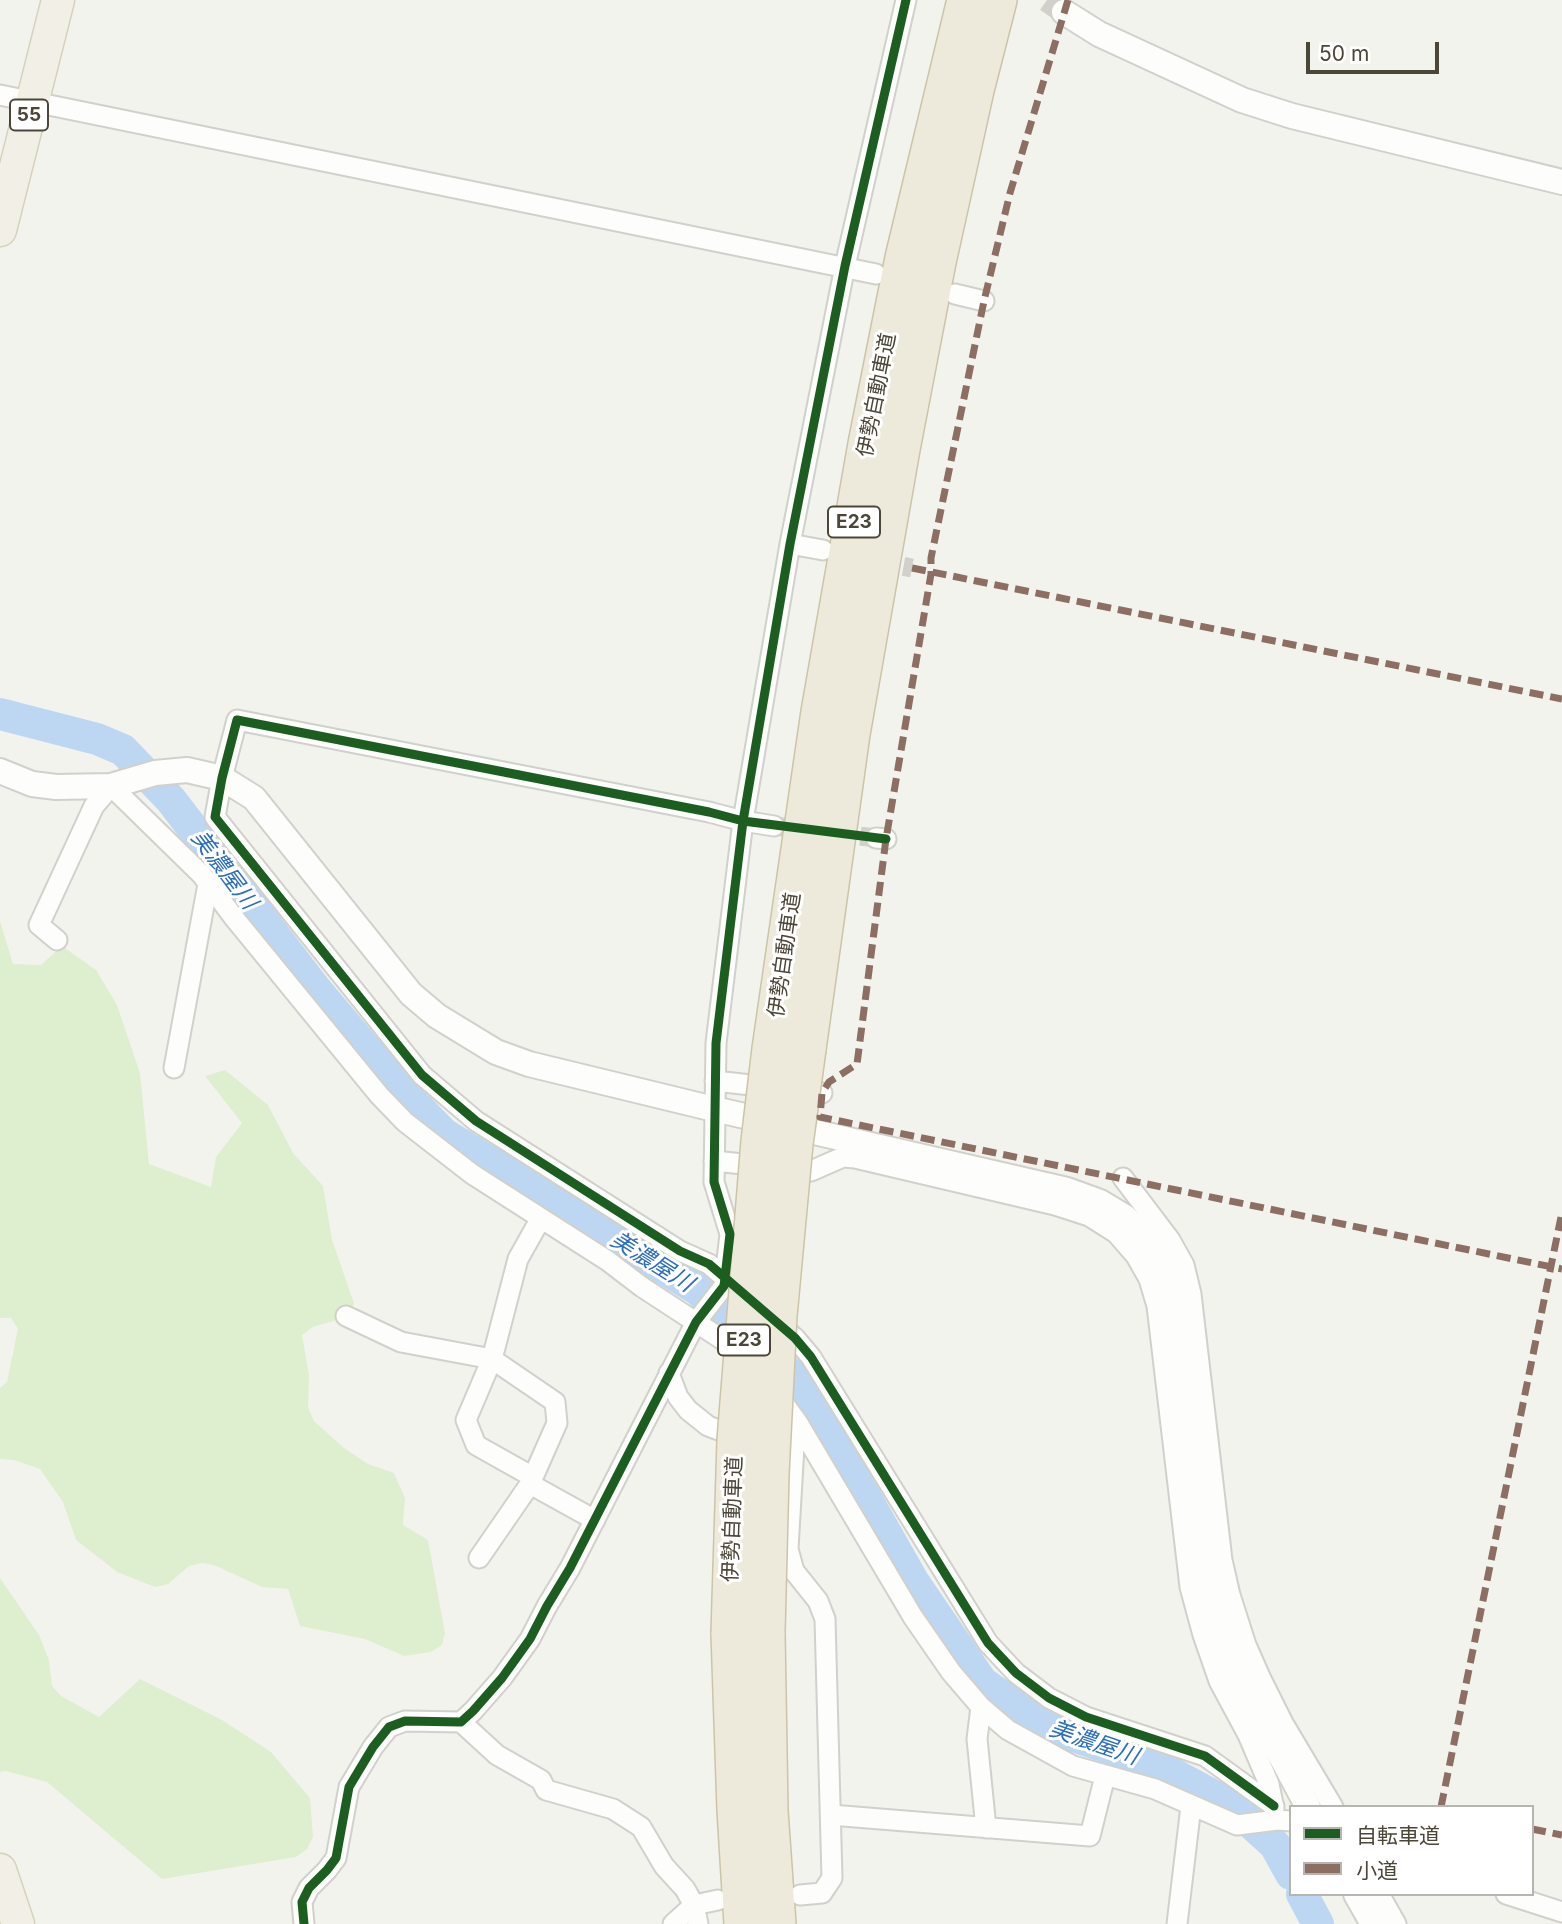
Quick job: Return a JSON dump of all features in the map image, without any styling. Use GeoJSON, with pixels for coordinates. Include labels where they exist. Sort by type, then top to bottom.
{"type":"FeatureCollection","features":[{"type":"Feature","properties":{"kind":"highway","name":"伊勢自動車道"},"geometry":{"type":"LineString","coordinates":[[777,1924],[769,1811],[748,1632],[736,1440],[760,1141],[820,712],[867,444],[904,258],[966,0]]}},
{"type":"Feature","properties":{"kind":"highway","name":"伊勢自動車道"},"geometry":{"type":"LineString","coordinates":[[731,1912],[748,1632],[770,1474],[778,1317],[794,1144],[807,1049],[851,734],[901,449],[937,262],[998,0]]}},
{"type":"Feature","properties":{"kind":"highway"},"geometry":{"type":"LineString","coordinates":[[975,90],[1009,0]]}},
{"type":"Feature","properties":{"kind":"main road","name":"55"},"geometry":{"type":"LineString","coordinates":[[0,230],[58,0]]}},
{"type":"Feature","properties":{"kind":"main road"},"geometry":{"type":"LineString","coordinates":[[0,1870],[18,1924]]}},
{"type":"Feature","properties":{"kind":"street"},"geometry":{"type":"LineString","coordinates":[[461,1722],[502,1678],[530,1639],[595,1520],[669,1373],[724,1282],[730,1234],[716,1192],[716,1043],[743,821],[790,544],[845,266],[906,0]]}},
{"type":"Feature","properties":{"kind":"street"},"geometry":{"type":"LineString","coordinates":[[1065,12],[1098,34],[1242,100],[1292,116],[1562,182]]}},
{"type":"Feature","properties":{"kind":"street"},"geometry":{"type":"LineString","coordinates":[[0,95],[876,274]]}},
{"type":"Feature","properties":{"kind":"street"},"geometry":{"type":"LineString","coordinates":[[956,294],[984,301]]}},
{"type":"Feature","properties":{"kind":"street"},"geometry":{"type":"LineString","coordinates":[[790,544],[823,550]]}},
{"type":"Feature","properties":{"kind":"street"},"geometry":{"type":"LineString","coordinates":[[774,826],[237,720],[215,817],[422,1075],[476,1121],[680,1251],[709,1264],[724,1282],[795,1338],[811,1357],[988,1643],[1016,1673],[1049,1698],[1086,1717],[1205,1756],[1280,1816]]}},
{"type":"Feature","properties":{"kind":"street"},"geometry":{"type":"LineString","coordinates":[[0,771],[32,784],[56,787],[117,784],[155,773],[187,770],[222,778],[254,798],[411,994],[446,1023],[496,1052],[529,1064],[714,1109],[1067,1189],[1100,1202],[1125,1217],[1145,1238],[1161,1262],[1174,1304],[1209,1579],[1223,1638],[1233,1667],[1307,1805]]}},
{"type":"Feature","properties":{"kind":"street"},"geometry":{"type":"LineString","coordinates":[[117,784],[208,884],[379,1095],[405,1122],[472,1174],[700,1319],[759,1372],[798,1423],[914,1617],[951,1672],[981,1707],[1008,1730],[1073,1766],[1155,1789],[1237,1825],[1280,1816]]}},
{"type":"Feature","properties":{"kind":"street"},"geometry":{"type":"LineString","coordinates":[[57,940],[40,925],[94,806],[117,784]]}},
{"type":"Feature","properties":{"kind":"street"},"geometry":{"type":"LineString","coordinates":[[174,1068],[208,884]]}},
{"type":"Feature","properties":{"kind":"street"},"geometry":{"type":"LineString","coordinates":[[715,1081],[822,1093]]}},
{"type":"Feature","properties":{"kind":"street"},"geometry":{"type":"LineString","coordinates":[[714,1161],[811,1171],[844,1157],[855,1158],[1055,1205],[1089,1216],[1116,1233],[1136,1256],[1149,1279],[1157,1306],[1190,1587],[1219,1681],[1248,1735],[1280,1816]]}},
{"type":"Feature","properties":{"kind":"street"},"geometry":{"type":"LineString","coordinates":[[1123,1178],[1170,1240],[1184,1265],[1191,1294],[1222,1560],[1246,1645],[1283,1723],[1332,1805]]}},
{"type":"Feature","properties":{"kind":"street"},"geometry":{"type":"LineString","coordinates":[[541,1218],[518,1259],[492,1359],[466,1420],[476,1445],[595,1520]]}},
{"type":"Feature","properties":{"kind":"street"},"geometry":{"type":"LineString","coordinates":[[346,1316],[401,1342],[492,1359],[555,1402],[557,1423],[532,1481],[479,1558]]}},
{"type":"Feature","properties":{"kind":"street"},"geometry":{"type":"LineString","coordinates":[[669,1373],[678,1396],[688,1410],[708,1426],[743,1439],[794,1446]]}},
{"type":"Feature","properties":{"kind":"street"},"geometry":{"type":"LineString","coordinates":[[798,1423],[794,1446],[788,1549],[794,1571],[818,1601],[825,1619],[832,1878],[821,1894],[800,1895]]}},
{"type":"Feature","properties":{"kind":"street"},"geometry":{"type":"LineString","coordinates":[[981,1707],[977,1739],[986,1828]]}},
{"type":"Feature","properties":{"kind":"street"},"geometry":{"type":"LineString","coordinates":[[304,1924],[302,1902],[309,1888],[336,1858],[349,1787],[380,1737],[389,1727],[405,1721],[461,1722],[497,1755],[541,1780],[547,1790],[613,1809],[640,1827],[664,1866],[685,1889],[696,1914]]}},
{"type":"Feature","properties":{"kind":"street"},"geometry":{"type":"LineString","coordinates":[[831,1815],[1090,1836],[1105,1776]]}},
{"type":"Feature","properties":{"kind":"street"},"geometry":{"type":"LineString","coordinates":[[1177,1924],[1191,1806]]}},
{"type":"Feature","properties":{"kind":"street"},"geometry":{"type":"LineString","coordinates":[[1357,1896],[1373,1924]]}},
{"type":"Feature","properties":{"kind":"street"},"geometry":{"type":"LineString","coordinates":[[1380,1896],[1396,1924]]}},
{"type":"Feature","properties":{"kind":"street"},"geometry":{"type":"LineString","coordinates":[[1512,1896],[1562,1912]]}},
{"type":"Feature","properties":{"kind":"street"},"geometry":{"type":"LineString","coordinates":[[673,1924],[696,1914],[731,1912]]}},
{"type":"Feature","properties":{"kind":"green space"},"geometry":{"type":"Polygon","coordinates":[[[0,921],[13,964],[41,965],[62,946],[96,970],[117,1005],[140,1073],[149,1164],[211,1187],[216,1157],[242,1123],[205,1076],[225,1070],[268,1105],[293,1153],[323,1186],[332,1240],[354,1303],[349,1316],[313,1327],[302,1335],[309,1375],[308,1408],[314,1421],[344,1448],[368,1464],[394,1473],[405,1498],[403,1525],[428,1540],[445,1633],[442,1645],[431,1652],[404,1656],[365,1639],[300,1626],[288,1589],[262,1587],[214,1565],[202,1563],[189,1566],[168,1584],[155,1587],[117,1572],[76,1540],[63,1502],[40,1469],[14,1460],[0,1459],[0,1388],[7,1382],[18,1329],[11,1318],[0,1318],[0,921]]]}},
{"type":"Feature","properties":{"kind":"green space"},"geometry":{"type":"Polygon","coordinates":[[[0,1578],[39,1635],[49,1660],[52,1686],[61,1696],[99,1717],[140,1679],[222,1720],[271,1752],[310,1798],[313,1837],[307,1849],[296,1857],[162,1879],[47,1782],[6,1771],[0,1772],[0,1578]]]}},
{"type":"Feature","properties":{"kind":"waterway","name":"美濃屋川"},"geometry":{"type":"LineString","coordinates":[[0,714],[97,739],[123,750],[171,800],[314,987],[399,1088],[444,1134],[697,1289],[802,1385],[913,1581],[982,1682],[1044,1726],[1153,1763],[1231,1805],[1275,1845],[1289,1870]]}},
{"type":"Feature","properties":{"kind":"waterway","name":"美濃屋川"},"geometry":{"type":"LineString","coordinates":[[1303,1896],[1318,1924]]}},
{"type":"Feature","properties":{"kind":"tunnel"},"geometry":{"type":"LineString","coordinates":[[1047,0],[1064,12]]}},
{"type":"Feature","properties":{"kind":"tunnel"},"geometry":{"type":"LineString","coordinates":[[875,561],[912,568]]}},
{"type":"Feature","properties":{"kind":"tunnel"},"geometry":{"type":"LineString","coordinates":[[774,826],[876,838]]}},
{"type":"Feature","properties":{"kind":"marked path"},"geometry":{"type":"LineString","coordinates":[[1068,0],[1010,193],[984,301],[931,558],[931,574],[886,839],[857,1064],[829,1082],[822,1093],[820,1117],[1562,1269]]}},
{"type":"Feature","properties":{"kind":"marked path"},"geometry":{"type":"LineString","coordinates":[[912,568],[1562,699]]}},
{"type":"Feature","properties":{"kind":"marked path"},"geometry":{"type":"LineString","coordinates":[[1441,1805],[1562,1212]]}},
{"type":"Feature","properties":{"kind":"marked path"},"geometry":{"type":"LineString","coordinates":[[1534,1829],[1562,1835]]}},
{"type":"Feature","properties":{"kind":"cycle path"},"geometry":{"type":"LineString","coordinates":[[304,1924],[302,1902],[309,1888],[336,1858],[349,1787],[373,1747],[389,1727],[405,1721],[461,1722],[502,1678],[530,1639],[570,1568],[696,1322],[724,1286],[730,1234],[714,1182],[716,1043],[743,821],[790,544],[845,266],[906,0]]}},
{"type":"Feature","properties":{"kind":"cycle path"},"geometry":{"type":"LineString","coordinates":[[886,839],[743,821],[709,812],[237,720],[215,817],[422,1075],[476,1121],[680,1251],[709,1264],[795,1338],[811,1357],[988,1643],[1016,1673],[1049,1698],[1086,1717],[1205,1756],[1274,1806]]}}]}
